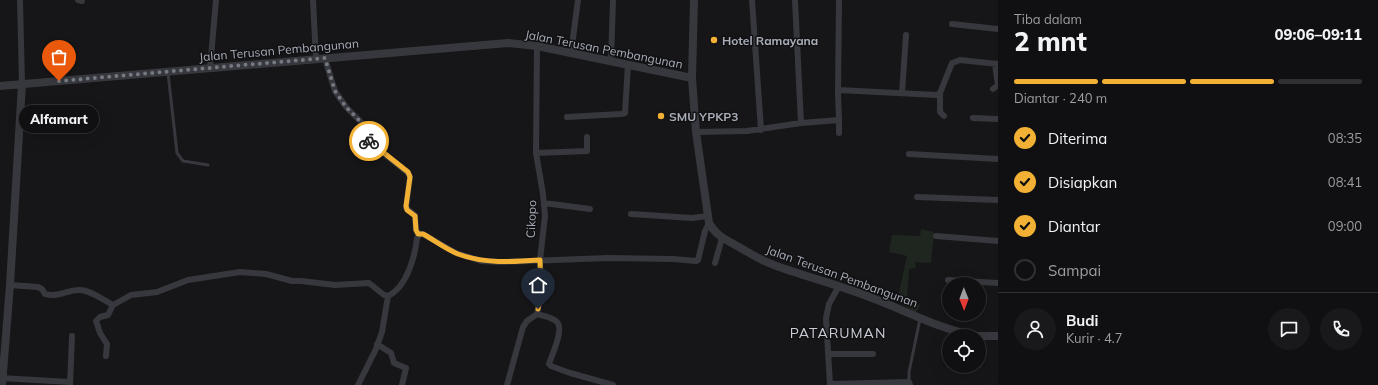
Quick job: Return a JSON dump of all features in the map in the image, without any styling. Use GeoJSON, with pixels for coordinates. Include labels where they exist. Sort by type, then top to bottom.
{"type":"FeatureCollection","features":[{"type":"Feature","properties":{"kind":"street"},"geometry":{"type":"LineString","coordinates":[[20,0],[22,84],[10,285],[1,381],[70,384],[72,336]]}},
{"type":"Feature","properties":{"kind":"street"},"geometry":{"type":"LineString","coordinates":[[210,68],[216,0]]}},
{"type":"Feature","properties":{"kind":"street"},"geometry":{"type":"LineString","coordinates":[[313,0],[316,59]]}},
{"type":"Feature","properties":{"kind":"street"},"geometry":{"type":"LineString","coordinates":[[571,53],[578,0]]}},
{"type":"Feature","properties":{"kind":"street"},"geometry":{"type":"LineString","coordinates":[[611,61],[613,0]]}},
{"type":"Feature","properties":{"kind":"street"},"geometry":{"type":"LineString","coordinates":[[692,78],[694,0]]}},
{"type":"Feature","properties":{"kind":"street"},"geometry":{"type":"LineString","coordinates":[[752,0],[761,130]]}},
{"type":"Feature","properties":{"kind":"street"},"geometry":{"type":"LineString","coordinates":[[795,0],[801,123]]}},
{"type":"Feature","properties":{"kind":"street"},"geometry":{"type":"LineString","coordinates":[[839,0],[839,133]]}},
{"type":"Feature","properties":{"kind":"street"},"geometry":{"type":"LineString","coordinates":[[952,24],[998,30]]}},
{"type":"Feature","properties":{"kind":"street"},"geometry":{"type":"LineString","coordinates":[[902,93],[906,35]]}},
{"type":"Feature","properties":{"kind":"street","name":"Jalan Terusan Pembangunan"},"geometry":{"type":"LineString","coordinates":[[0,86],[508,44],[537,46],[692,78],[696,132],[709,219],[716,233],[722,238],[773,265],[872,297],[951,329]]}},
{"type":"Feature","properties":{"kind":"street","name":"Cikopo"},"geometry":{"type":"LineString","coordinates":[[537,46],[536,153],[544,194],[544,216],[540,260],[541,294],[537,314]]}},
{"type":"Feature","properties":{"kind":"street"},"geometry":{"type":"LineString","coordinates":[[325,58],[335,91],[346,107],[363,124],[364,135],[367,140],[408,172],[410,177],[406,206],[407,210],[415,216],[416,230],[418,234],[410,268],[398,286],[388,296],[382,332],[358,385]]}},
{"type":"Feature","properties":{"kind":"street"},"geometry":{"type":"LineString","coordinates":[[944,116],[940,112],[940,93],[950,65],[955,61],[960,60],[997,64],[998,86],[993,89]]}},
{"type":"Feature","properties":{"kind":"street"},"geometry":{"type":"LineString","coordinates":[[567,117],[621,114],[626,112],[628,65]]}},
{"type":"Feature","properties":{"kind":"street"},"geometry":{"type":"LineString","coordinates":[[838,90],[940,93]]}},
{"type":"Feature","properties":{"kind":"street"},"geometry":{"type":"LineString","coordinates":[[974,118],[998,119]]}},
{"type":"Feature","properties":{"kind":"street"},"geometry":{"type":"LineString","coordinates":[[696,132],[761,130],[801,123],[840,120]]}},
{"type":"Feature","properties":{"kind":"street"},"geometry":{"type":"LineString","coordinates":[[536,153],[587,151],[587,136]]}},
{"type":"Feature","properties":{"kind":"street"},"geometry":{"type":"LineString","coordinates":[[909,154],[998,159]]}},
{"type":"Feature","properties":{"kind":"street"},"geometry":{"type":"LineString","coordinates":[[917,197],[998,200]]}},
{"type":"Feature","properties":{"kind":"street"},"geometry":{"type":"LineString","coordinates":[[544,203],[590,209]]}},
{"type":"Feature","properties":{"kind":"street"},"geometry":{"type":"LineString","coordinates":[[418,234],[423,234],[456,253],[481,261],[500,262],[608,258],[698,260],[709,219],[631,214]]}},
{"type":"Feature","properties":{"kind":"street"},"geometry":{"type":"LineString","coordinates":[[936,236],[998,241]]}},
{"type":"Feature","properties":{"kind":"street"},"geometry":{"type":"LineString","coordinates":[[715,263],[722,238]]}},
{"type":"Feature","properties":{"kind":"street"},"geometry":{"type":"LineString","coordinates":[[106,356],[107,344],[100,333],[96,321],[100,317],[108,315],[114,305],[130,295],[157,292],[188,280],[240,272],[266,274],[292,281],[335,284],[369,283],[384,295],[388,296]]}},
{"type":"Feature","properties":{"kind":"street"},"geometry":{"type":"LineString","coordinates":[[986,282],[998,283]]}},
{"type":"Feature","properties":{"kind":"street"},"geometry":{"type":"LineString","coordinates":[[10,285],[38,287],[41,288],[46,295],[54,296],[78,290],[85,291],[114,305]]}},
{"type":"Feature","properties":{"kind":"street"},"geometry":{"type":"LineString","coordinates":[[839,286],[829,304],[826,318],[830,385],[910,383]]}},
{"type":"Feature","properties":{"kind":"street"},"geometry":{"type":"LineString","coordinates":[[507,385],[523,327],[527,321],[537,314],[553,319],[558,322],[560,326],[549,364],[551,366],[613,385]]}},
{"type":"Feature","properties":{"kind":"street","name":"Jalan Terusan Pembangunan"},"geometry":{"type":"LineString","coordinates":[[986,336],[998,336]]}},
{"type":"Feature","properties":{"kind":"street"},"geometry":{"type":"LineString","coordinates":[[377,344],[391,353],[394,363],[406,368],[402,385]]}},
{"type":"Feature","properties":{"kind":"street"},"geometry":{"type":"LineString","coordinates":[[828,354],[873,354]]}},
{"type":"Feature","properties":{"kind":"lane"},"geometry":{"type":"LineString","coordinates":[[168,72],[177,153],[183,161],[208,165]]}},
{"type":"Feature","properties":{"kind":"lane"},"geometry":{"type":"LineString","coordinates":[[910,383],[909,372],[921,318]]}},
{"type":"Feature","properties":{"kind":"shaded area"},"geometry":{"type":"Polygon","coordinates":[[[921,229],[934,232],[931,263],[915,262],[916,268],[909,269],[907,301],[920,305],[916,313],[897,301],[907,256],[889,252],[892,235],[920,236],[921,229]]]}},
{"type":"Feature","properties":{"kind":"way so far"},"geometry":{"type":"LineString","coordinates":[[59,81],[325,58],[335,91],[346,107],[363,124],[363,134],[369,141]]}},
{"type":"Feature","properties":{"kind":"place","name":"Hotel Ramayana"},"geometry":{"type":"Point","coordinates":[714,40]}},
{"type":"Feature","properties":{"kind":"place","name":"Alfamart"},"geometry":{"type":"Point","coordinates":[59,81]}},
{"type":"Feature","properties":{"kind":"place","name":"SMU YPKP3"},"geometry":{"type":"Point","coordinates":[661,116]}},
{"type":"Feature","properties":{"kind":"district","name":"PATARUMAN"},"geometry":{"type":"Point","coordinates":[838,333]}},
{"type":"Feature","properties":{"kind":"route"},"geometry":{"type":"LineString","coordinates":[[369,141],[408,172],[410,177],[406,206],[409,212],[414,213],[416,230],[418,234],[423,234],[456,253],[481,261],[500,262],[540,260],[541,294],[538,309]]}}]}
